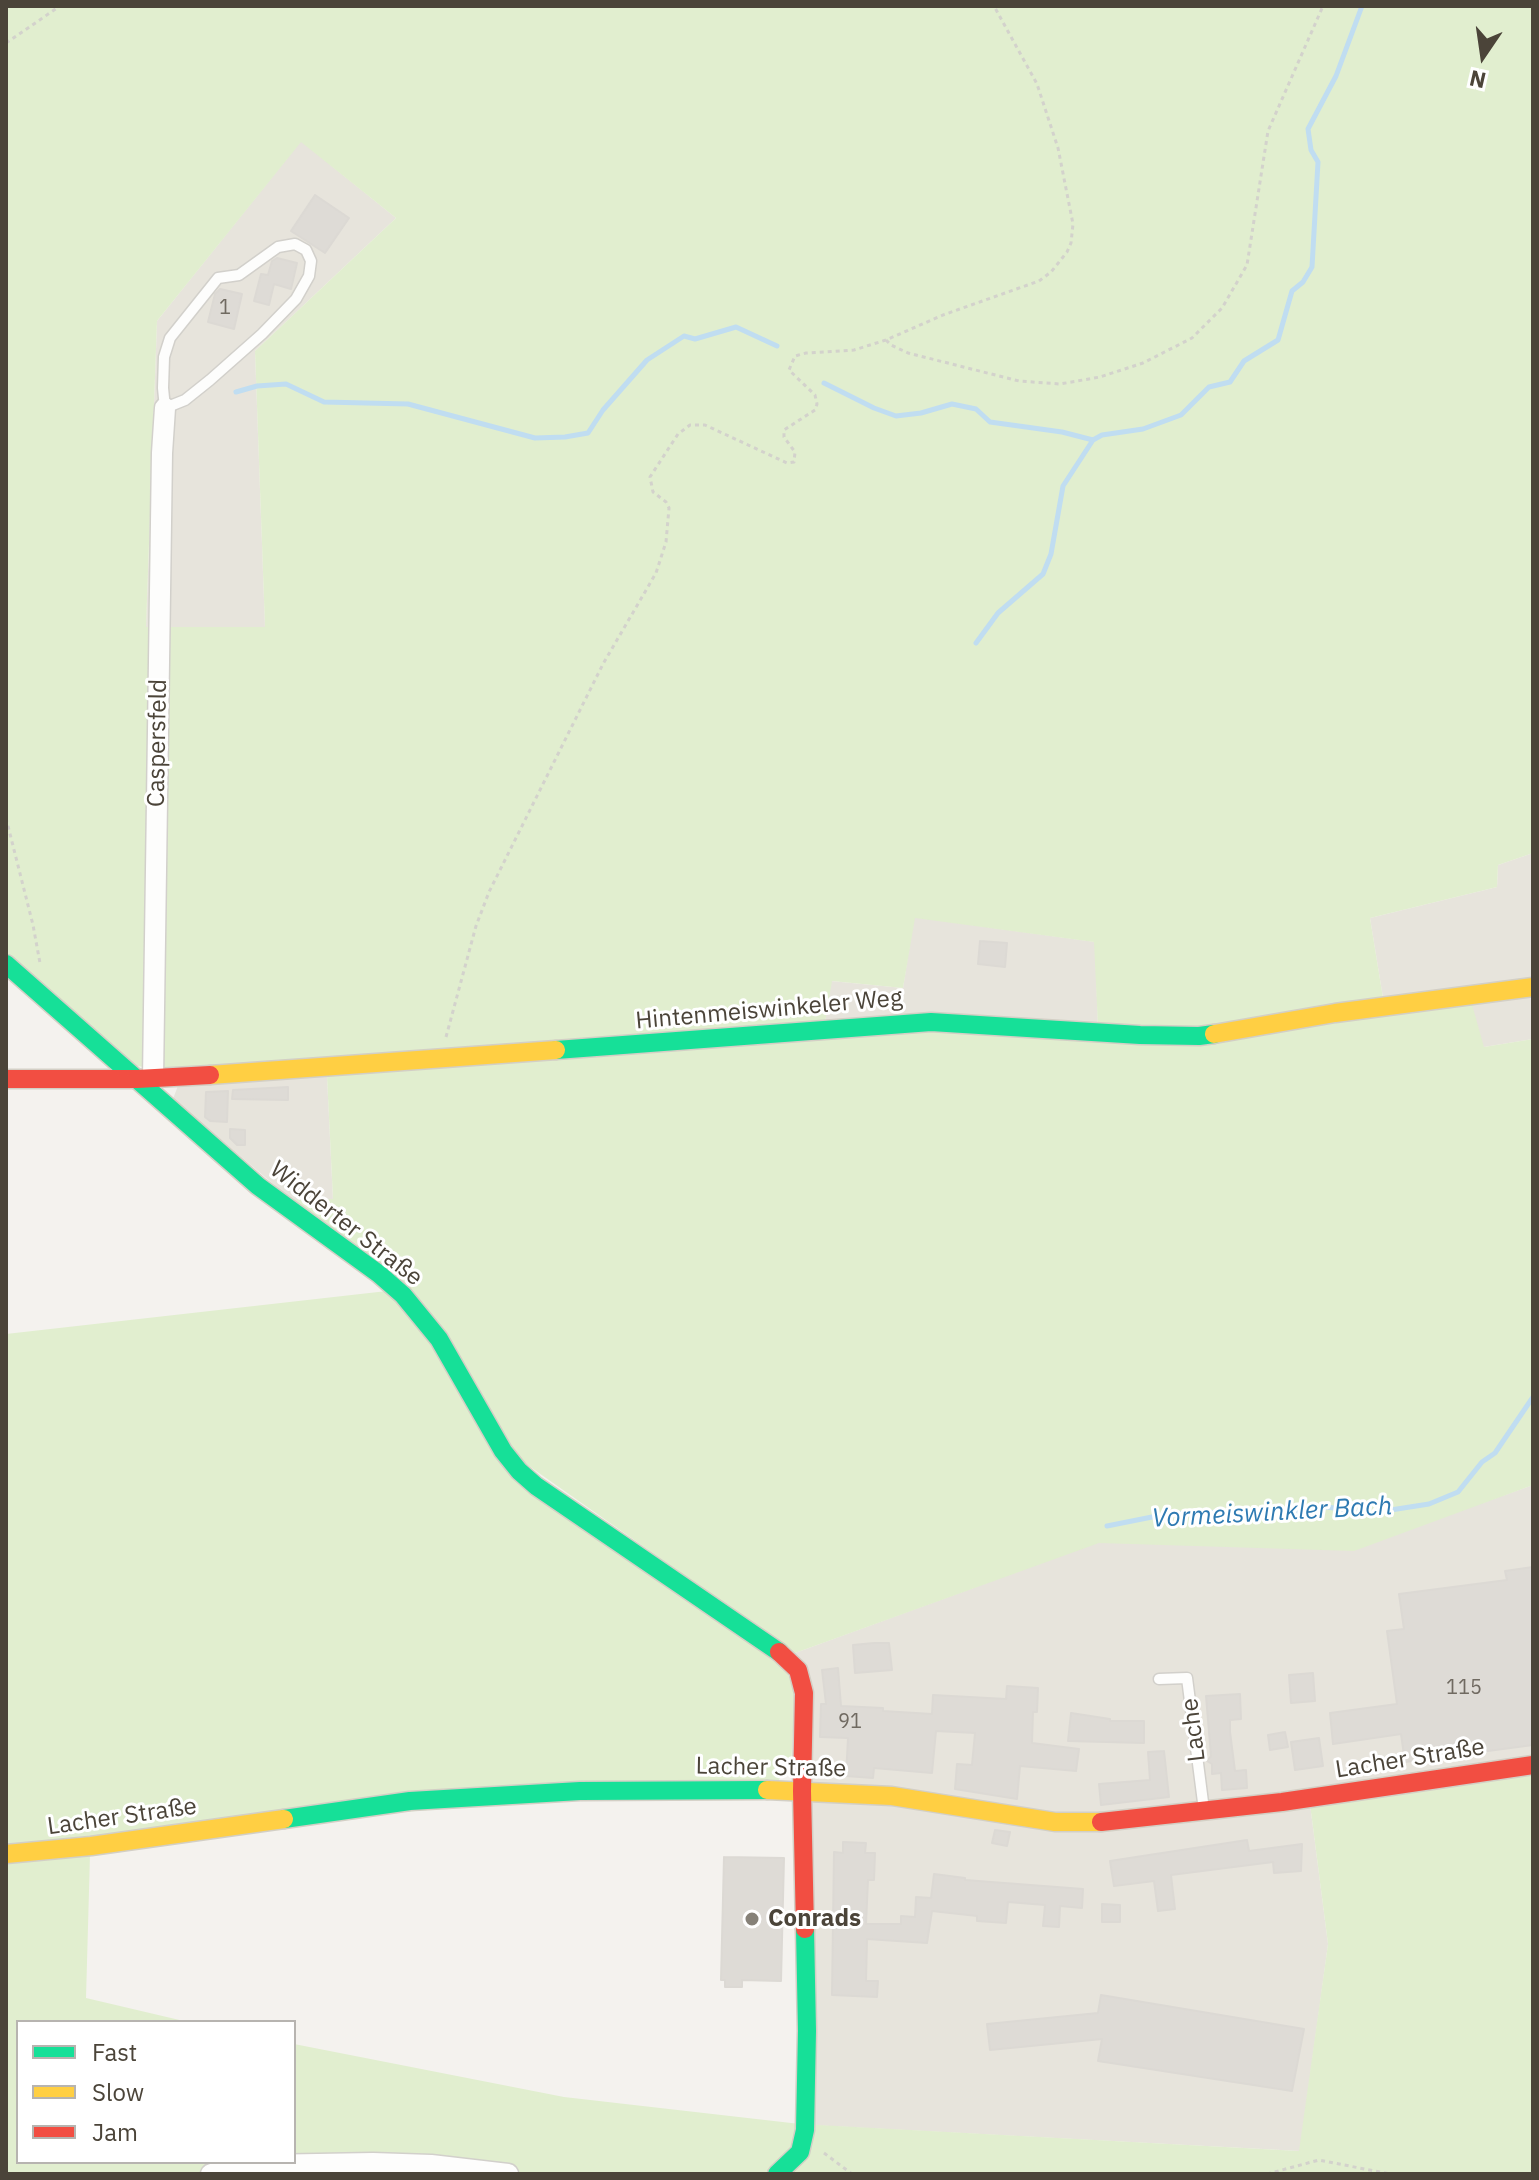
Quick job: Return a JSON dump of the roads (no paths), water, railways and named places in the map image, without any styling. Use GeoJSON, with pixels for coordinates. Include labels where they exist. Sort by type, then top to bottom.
{"type":"FeatureCollection","features":[{"type":"Feature","properties":{"kind":"street","name":"Caspersfeld"},"geometry":{"type":"LineString","coordinates":[[145,1078],[165,408]]}},
{"type":"Feature","properties":{"kind":"street","name":"Widderter Straße"},"geometry":{"type":"LineString","coordinates":[[6,964],[145,1078],[258,1186],[403,1295],[439,1339],[503,1451],[519,1471],[557,1501],[793,1664],[801,1677],[804,1693],[805,2130],[800,2152],[777,2174]]}},
{"type":"Feature","properties":{"kind":"street","name":"Hintenmeiswinkeler Weg"},"geometry":{"type":"LineString","coordinates":[[6,1079],[145,1078],[442,1060],[931,1022],[1199,1036],[1335,1013],[1533,987]]}},
{"type":"Feature","properties":{"kind":"street","name":"Lacher Straße"},"geometry":{"type":"LineString","coordinates":[[6,1854],[91,1846],[410,1801],[580,1791],[802,1791],[892,1796],[1065,1823],[1328,1796],[1533,1765]]}},
{"type":"Feature","properties":{"kind":"street"},"geometry":{"type":"LineString","coordinates":[[211,2174],[262,2165],[373,2163],[431,2165],[508,2174]]}},
{"type":"Feature","properties":{"kind":"lane","name":"Caspersfeld"},"geometry":{"type":"LineString","coordinates":[[295,244],[306,250],[311,261],[309,276],[304,288],[284,313],[194,392],[165,408],[162,377],[170,338],[218,278],[239,275],[282,245],[295,244]]}},
{"type":"Feature","properties":{"kind":"lane","name":"Lache"},"geometry":{"type":"LineString","coordinates":[[1159,1679],[1187,1678],[1204,1811]]}},
{"type":"Feature","properties":{"kind":"waterway"},"geometry":{"type":"LineString","coordinates":[[824,383],[896,416],[952,404],[976,409],[990,422],[1062,432],[1093,440],[1102,435],[1143,429],[1181,415],[1209,387],[1230,382],[1244,361],[1278,340],[1292,291],[1303,282],[1312,267],[1318,162],[1311,150],[1308,129],[1336,76],[1362,6]]}},
{"type":"Feature","properties":{"kind":"waterway"},"geometry":{"type":"LineString","coordinates":[[236,392],[257,386],[286,384],[324,402],[408,404],[535,438],[565,437],[588,433],[603,410],[647,360],[684,336],[695,339],[736,327],[777,346]]}},
{"type":"Feature","properties":{"kind":"waterway"},"geometry":{"type":"LineString","coordinates":[[976,643],[998,613],[1043,574],[1051,554],[1063,486],[1093,440]]}},
{"type":"Feature","properties":{"kind":"waterway","name":"Vormeiswinkler Bach"},"geometry":{"type":"LineString","coordinates":[[1107,1526],[1167,1514],[1257,1511],[1284,1514],[1328,1507],[1365,1514],[1429,1504],[1458,1492],[1482,1462],[1495,1453],[1533,1397]]}},
{"type":"Feature","properties":{"kind":"place","name":"Conrads"},"geometry":{"type":"Point","coordinates":[752,1919]}}]}
